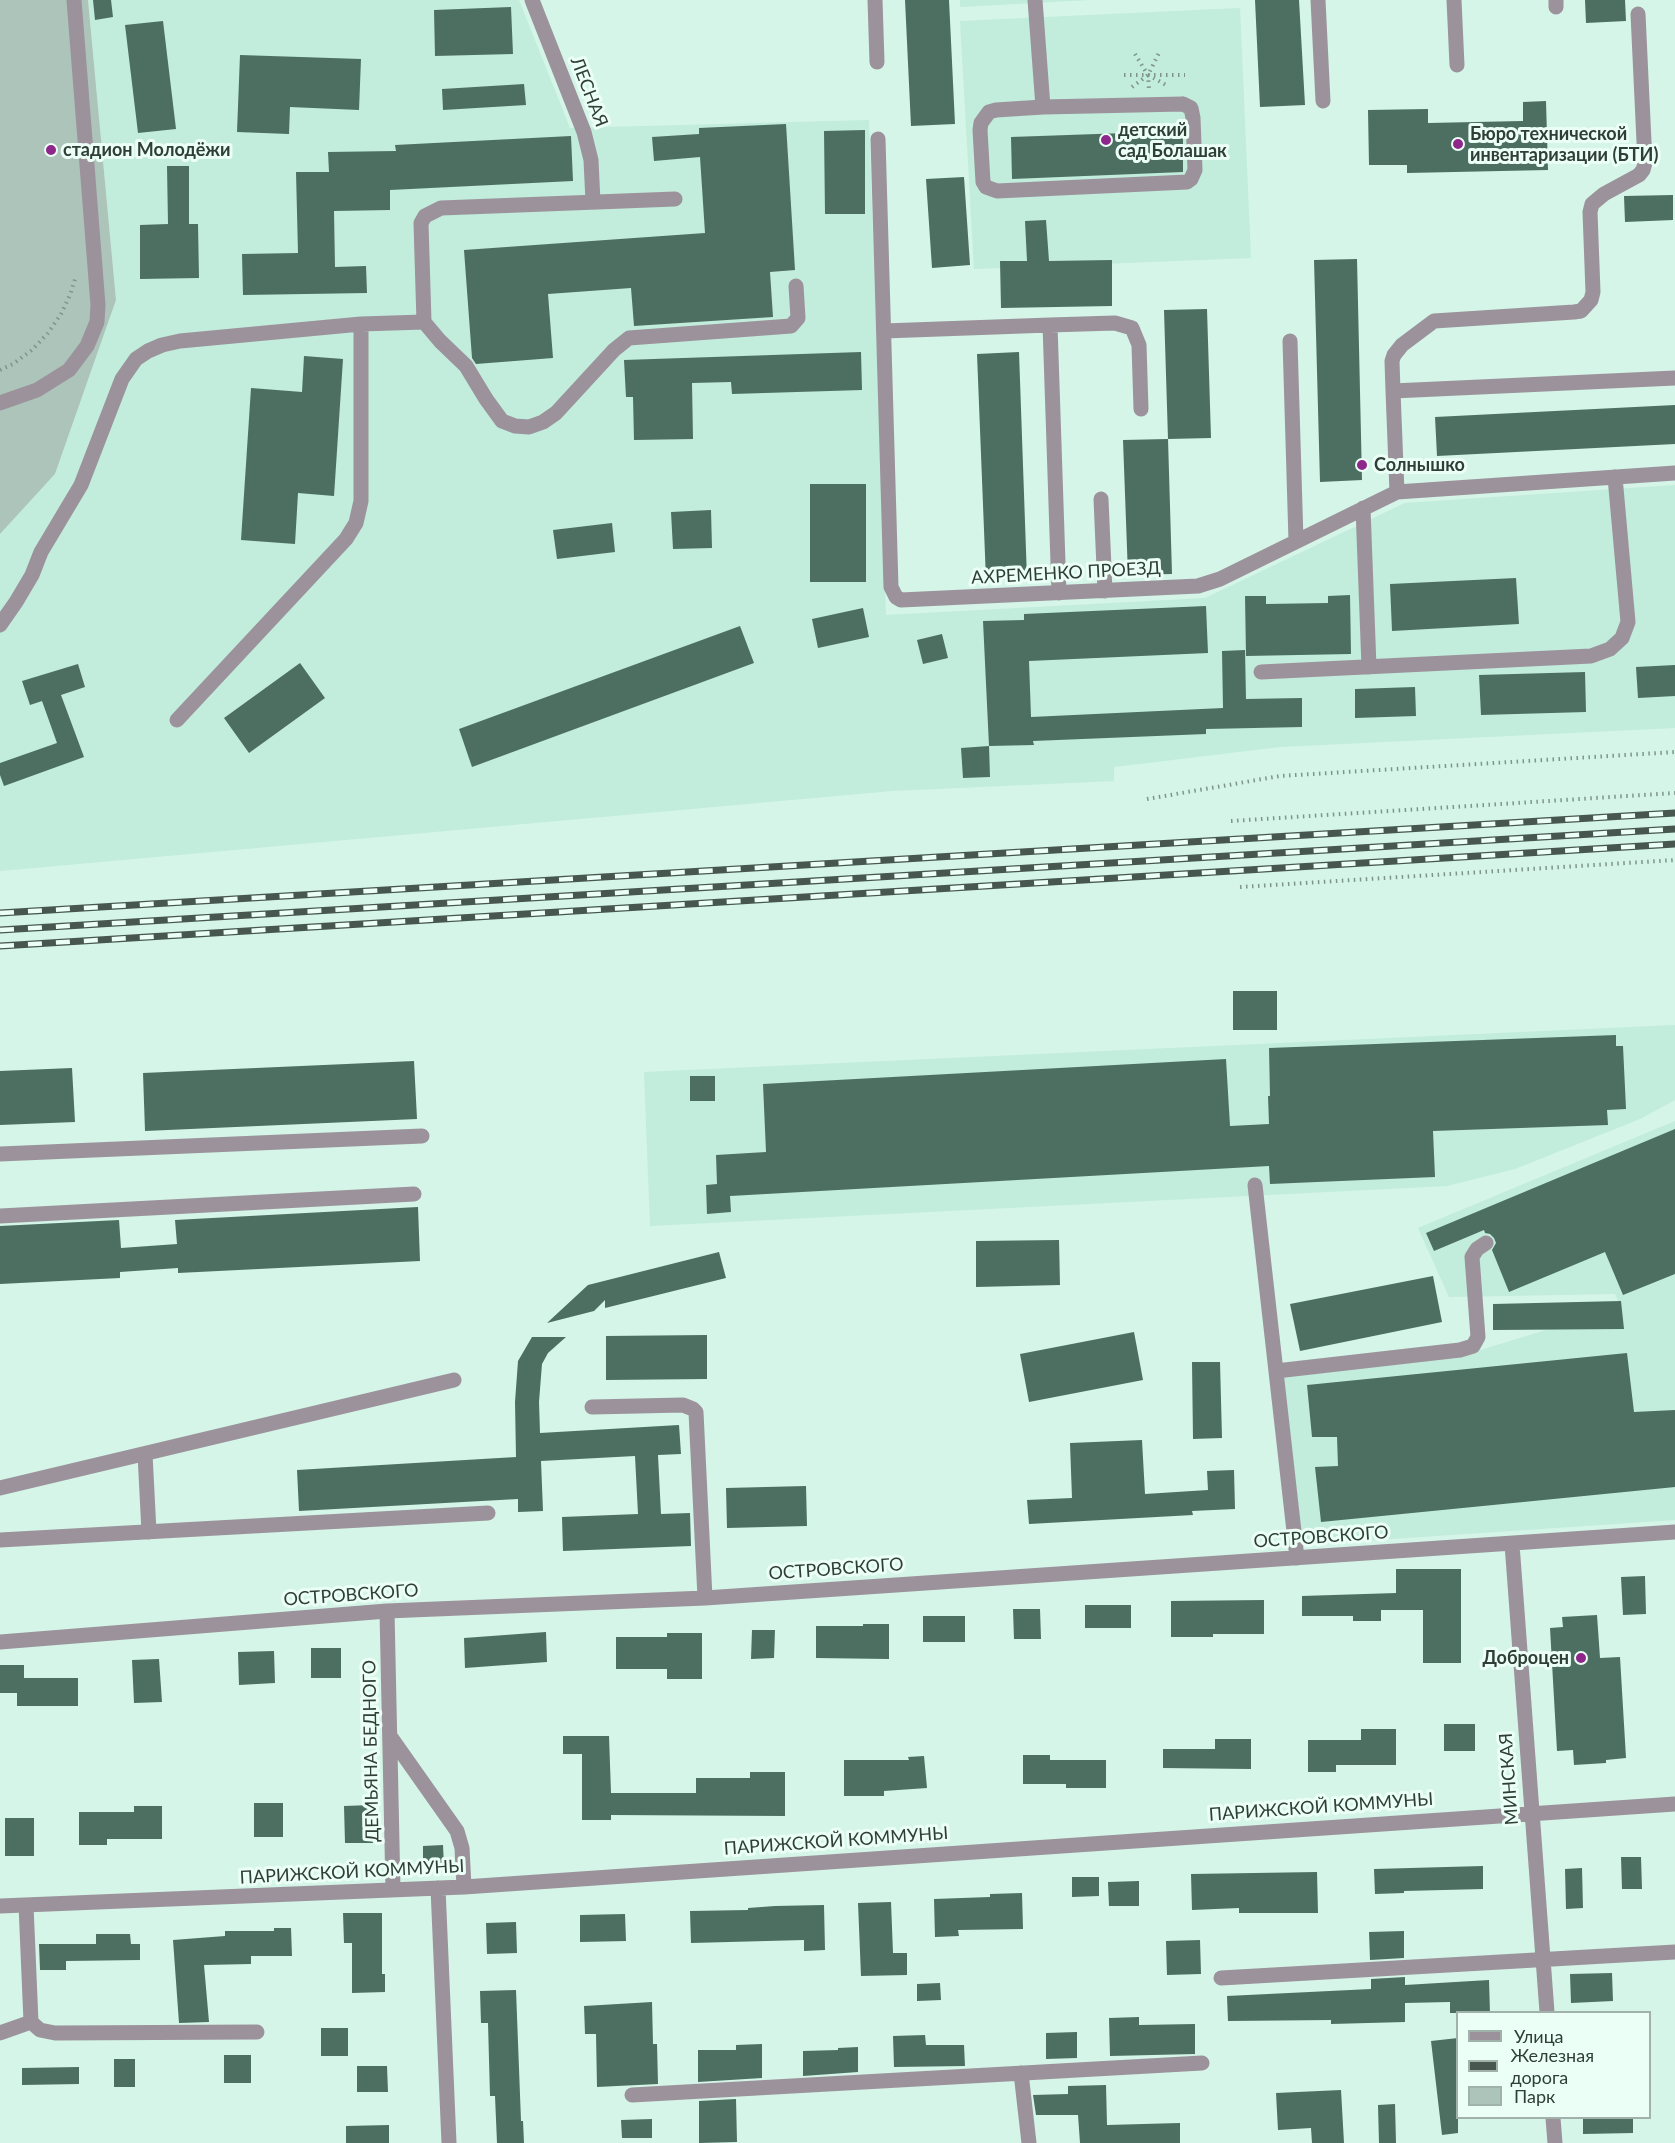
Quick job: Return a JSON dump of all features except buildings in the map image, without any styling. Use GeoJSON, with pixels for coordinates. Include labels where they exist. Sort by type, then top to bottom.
{"type":"FeatureCollection","features":[{"type":"Feature","properties":{"kind":"street"},"geometry":{"type":"LineString","coordinates":[[0,403],[37,390],[69,370],[87,346],[97,322],[98,305],[74,0]]}},
{"type":"Feature","properties":{"kind":"street","name":"ЛЕСНАЯ"},"geometry":{"type":"LineString","coordinates":[[532,0],[584,132],[591,160],[593,202]]}},
{"type":"Feature","properties":{"kind":"street"},"geometry":{"type":"LineString","coordinates":[[875,0],[877,62]]}},
{"type":"Feature","properties":{"kind":"street"},"geometry":{"type":"LineString","coordinates":[[1035,0],[1043,107]]}},
{"type":"Feature","properties":{"kind":"street"},"geometry":{"type":"LineString","coordinates":[[1318,0],[1323,101]]}},
{"type":"Feature","properties":{"kind":"street"},"geometry":{"type":"LineString","coordinates":[[1454,0],[1457,65]]}},
{"type":"Feature","properties":{"kind":"street"},"geometry":{"type":"LineString","coordinates":[[1397,492],[1392,361],[1397,350],[1434,321],[1574,312],[1587,307],[1591,300],[1593,292],[1590,212],[1592,204],[1604,194],[1639,175],[1645,163],[1638,14]]}},
{"type":"Feature","properties":{"kind":"street"},"geometry":{"type":"LineString","coordinates":[[1187,105],[1191,108],[1193,118],[1194,175],[1191,179],[1182,182],[997,191],[986,187],[982,176],[980,130],[984,117],[996,110],[1043,107],[1187,105]]}},
{"type":"Feature","properties":{"kind":"street","name":"АХРЕМЕНКО ПРОЕЗД"},"geometry":{"type":"LineString","coordinates":[[878,139],[891,587],[896,597],[906,600],[1206,585],[1397,492],[1675,473]]}},
{"type":"Feature","properties":{"kind":"street"},"geometry":{"type":"LineString","coordinates":[[675,199],[441,208],[424,216],[420,232],[424,322],[466,366],[502,421],[515,426],[529,427],[543,422],[556,413],[614,350],[629,338],[791,326],[798,318],[796,286]]}},
{"type":"Feature","properties":{"kind":"street"},"geometry":{"type":"LineString","coordinates":[[0,625],[32,575],[41,552],[81,485],[117,389],[136,359],[162,345],[180,341],[361,324],[424,322]]}},
{"type":"Feature","properties":{"kind":"street"},"geometry":{"type":"LineString","coordinates":[[884,331],[1114,323],[1132,328],[1139,345],[1141,409]]}},
{"type":"Feature","properties":{"kind":"street"},"geometry":{"type":"LineString","coordinates":[[177,720],[346,539],[356,523],[361,501],[361,324]]}},
{"type":"Feature","properties":{"kind":"street"},"geometry":{"type":"LineString","coordinates":[[1050,325],[1059,593]]}},
{"type":"Feature","properties":{"kind":"street"},"geometry":{"type":"LineString","coordinates":[[1290,341],[1296,541]]}},
{"type":"Feature","properties":{"kind":"street"},"geometry":{"type":"LineString","coordinates":[[1393,391],[1675,378]]}},
{"type":"Feature","properties":{"kind":"street"},"geometry":{"type":"LineString","coordinates":[[1261,672],[1591,656],[1602,653],[1617,644],[1626,631],[1628,622],[1615,477]]}},
{"type":"Feature","properties":{"kind":"street"},"geometry":{"type":"LineString","coordinates":[[1101,499],[1105,591]]}},
{"type":"Feature","properties":{"kind":"street"},"geometry":{"type":"LineString","coordinates":[[1363,508],[1369,667]]}},
{"type":"Feature","properties":{"kind":"street"},"geometry":{"type":"LineString","coordinates":[[0,1154],[422,1136]]}},
{"type":"Feature","properties":{"kind":"street"},"geometry":{"type":"LineString","coordinates":[[1255,1185],[1297,1558]]}},
{"type":"Feature","properties":{"kind":"street"},"geometry":{"type":"LineString","coordinates":[[0,1216],[414,1194]]}},
{"type":"Feature","properties":{"kind":"street"},"geometry":{"type":"LineString","coordinates":[[1276,1371],[1460,1350],[1473,1346],[1478,1337],[1472,1257],[1477,1249],[1486,1243]]}},
{"type":"Feature","properties":{"kind":"street"},"geometry":{"type":"LineString","coordinates":[[0,1488],[454,1380]]}},
{"type":"Feature","properties":{"kind":"street"},"geometry":{"type":"LineString","coordinates":[[592,1407],[682,1405],[693,1408],[696,1412],[705,1598]]}},
{"type":"Feature","properties":{"kind":"street"},"geometry":{"type":"LineString","coordinates":[[145,1454],[149,1532]]}},
{"type":"Feature","properties":{"kind":"street"},"geometry":{"type":"LineString","coordinates":[[0,1540],[488,1513]]}},
{"type":"Feature","properties":{"kind":"street","name":"ОСТРОВСКОГО"},"geometry":{"type":"LineString","coordinates":[[0,1642],[387,1611],[705,1598],[1675,1532]]}},
{"type":"Feature","properties":{"kind":"street","name":"МИНСКАЯ"},"geometry":{"type":"LineString","coordinates":[[1512,1544],[1547,2011]]}},
{"type":"Feature","properties":{"kind":"street","name":"ДЕМЬЯНА БЕДНОГО"},"geometry":{"type":"LineString","coordinates":[[387,1611],[393,1890]]}},
{"type":"Feature","properties":{"kind":"street"},"geometry":{"type":"LineString","coordinates":[[390,1736],[457,1831],[462,1848],[464,1887]]}},
{"type":"Feature","properties":{"kind":"street","name":"ПАРИЖСКОЙ КОММУНЫ"},"geometry":{"type":"LineString","coordinates":[[0,1906],[464,1887],[1531,1812],[1675,1804]]}},
{"type":"Feature","properties":{"kind":"street"},"geometry":{"type":"LineString","coordinates":[[438,1888],[449,2143]]}},
{"type":"Feature","properties":{"kind":"street"},"geometry":{"type":"LineString","coordinates":[[26,1905],[31,2022],[40,2030],[55,2033],[257,2032]]}},
{"type":"Feature","properties":{"kind":"street"},"geometry":{"type":"LineString","coordinates":[[1221,1978],[1675,1952]]}},
{"type":"Feature","properties":{"kind":"street"},"geometry":{"type":"LineString","coordinates":[[0,2033],[31,2022]]}},
{"type":"Feature","properties":{"kind":"street"},"geometry":{"type":"LineString","coordinates":[[632,2095],[1202,2063]]}},
{"type":"Feature","properties":{"kind":"street"},"geometry":{"type":"LineString","coordinates":[[1021,2073],[1029,2143]]}},
{"type":"Feature","properties":{"kind":"street"},"geometry":{"type":"LineString","coordinates":[[1553,2119],[1555,2143]]}},
{"type":"Feature","properties":{"kind":"path"},"geometry":{"type":"LineString","coordinates":[[1125,93],[1148,75],[1159,53]]}},
{"type":"Feature","properties":{"kind":"path"},"geometry":{"type":"LineString","coordinates":[[1135,54],[1148,75],[1172,88]]}},
{"type":"Feature","properties":{"kind":"path"},"geometry":{"type":"LineString","coordinates":[[1124,75],[1185,75]]}},
{"type":"Feature","properties":{"kind":"path"},"geometry":{"type":"LineString","coordinates":[[0,370],[32,350],[48,333],[70,295],[78,266]]}},
{"type":"Feature","properties":{"kind":"path"},"geometry":{"type":"LineString","coordinates":[[1147,799],[1281,776],[1675,752]]}},
{"type":"Feature","properties":{"kind":"path"},"geometry":{"type":"LineString","coordinates":[[1232,821],[1675,793]]}},
{"type":"Feature","properties":{"kind":"path"},"geometry":{"type":"LineString","coordinates":[[1240,887],[1675,860]]}},
{"type":"Feature","properties":{"kind":"shaded area"},"geometry":{"type":"Polygon","coordinates":[[[88,0],[519,0],[570,128],[869,120],[886,615],[1205,598],[1405,503],[1675,485],[1675,728],[1280,747],[1114,767],[1114,781],[892,791],[0,871],[0,534],[55,474],[116,300],[88,0]]]}},
{"type":"Feature","properties":{"kind":"shaded area"},"geometry":{"type":"Polygon","coordinates":[[[960,0],[1090,0],[960,7],[960,0]]]}},
{"type":"Feature","properties":{"kind":"shaded area","name":"детский сад Болашак"},"geometry":{"type":"Polygon","coordinates":[[[1240,8],[1251,258],[974,269],[960,21],[1240,8]]]}},
{"type":"Feature","properties":{"kind":"shaded area"},"geometry":{"type":"Polygon","coordinates":[[[1675,1025],[1675,1100],[1640,1119],[1515,1169],[1447,1186],[650,1226],[644,1072],[1675,1025]]]}},
{"type":"Feature","properties":{"kind":"shaded area"},"geometry":{"type":"Polygon","coordinates":[[[1675,1121],[1675,1520],[1302,1545],[1283,1375],[1461,1356],[1621,1307],[1615,1294],[1449,1297],[1418,1228],[1675,1121]]]}},
{"type":"Feature","properties":{"kind":"green space","name":"стадион Молодёжи"},"geometry":{"type":"Polygon","coordinates":[[[0,0],[88,0],[116,300],[55,474],[0,534],[0,0]]]}},
{"type":"Feature","properties":{"kind":"railway"},"geometry":{"type":"LineString","coordinates":[[0,913],[1675,813]]}},
{"type":"Feature","properties":{"kind":"railway"},"geometry":{"type":"LineString","coordinates":[[0,930],[1675,829]]}},
{"type":"Feature","properties":{"kind":"railway"},"geometry":{"type":"LineString","coordinates":[[0,946],[1675,844]]}},
{"type":"Feature","properties":{"kind":"place","name":"детский сад Болашак"},"geometry":{"type":"Point","coordinates":[1106,140]}},
{"type":"Feature","properties":{"kind":"place","name":"Бюро технической инвентаризации (БТИ)"},"geometry":{"type":"Point","coordinates":[1458,144]}},
{"type":"Feature","properties":{"kind":"place","name":"стадион Молодёжи"},"geometry":{"type":"Point","coordinates":[51,150]}},
{"type":"Feature","properties":{"kind":"place","name":"Солнышко"},"geometry":{"type":"Point","coordinates":[1362,465]}},
{"type":"Feature","properties":{"kind":"place","name":"Доброцен"},"geometry":{"type":"Point","coordinates":[1581,1658]}}]}
